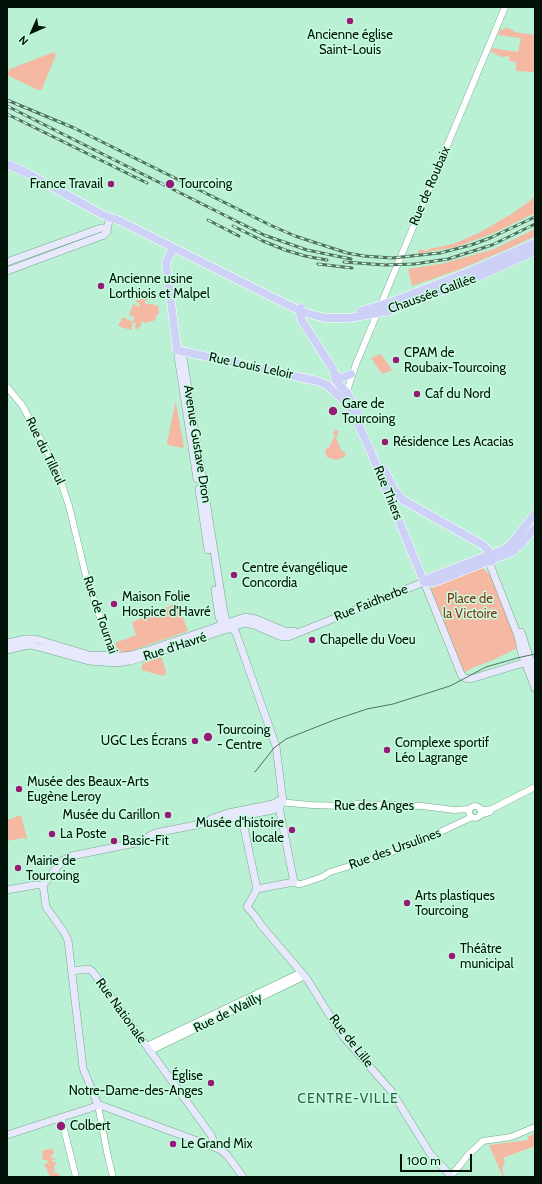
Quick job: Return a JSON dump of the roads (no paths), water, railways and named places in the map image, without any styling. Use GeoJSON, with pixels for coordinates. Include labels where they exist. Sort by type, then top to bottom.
{"type":"FeatureCollection","features":[{"type":"Feature","properties":{"kind":"main road","name":"Chaussée Galilée"},"geometry":{"type":"LineString","coordinates":[[7,164],[86,200],[111,218],[277,300],[322,317],[337,319],[353,318],[379,309],[471,272],[535,242]]}},
{"type":"Feature","properties":{"kind":"main road"},"geometry":{"type":"LineString","coordinates":[[7,271],[106,234],[111,218]]}},
{"type":"Feature","properties":{"kind":"main road"},"geometry":{"type":"LineString","coordinates":[[7,262],[101,228],[107,228]]}},
{"type":"Feature","properties":{"kind":"main road","name":"Avenue Gustave Dron"},"geometry":{"type":"LineString","coordinates":[[173,248],[166,263],[218,614],[232,632],[247,676],[257,691],[276,746],[283,794],[280,804],[294,882]]}},
{"type":"Feature","properties":{"kind":"main road","name":"Chaussée Galilée"},"geometry":{"type":"LineString","coordinates":[[379,309],[390,311],[473,279],[535,251]]}},
{"type":"Feature","properties":{"kind":"main road","name":"Rue Thiers"},"geometry":{"type":"LineString","coordinates":[[301,309],[301,319],[334,373],[336,381],[393,495],[427,585]]}},
{"type":"Feature","properties":{"kind":"main road","name":"Rue Louis Leloir"},"geometry":{"type":"LineString","coordinates":[[179,350],[314,380],[324,384],[345,397]]}},
{"type":"Feature","properties":{"kind":"main road"},"geometry":{"type":"LineString","coordinates":[[334,373],[341,378],[351,374]]}},
{"type":"Feature","properties":{"kind":"main road"},"geometry":{"type":"LineString","coordinates":[[393,495],[483,546],[490,558],[535,674]]}},
{"type":"Feature","properties":{"kind":"main road"},"geometry":{"type":"LineString","coordinates":[[427,585],[490,558],[508,546],[534,517]]}},
{"type":"Feature","properties":{"kind":"main road"},"geometry":{"type":"LineString","coordinates":[[531,661],[474,678],[468,679],[463,677],[427,585],[429,578],[516,550],[535,528]]}},
{"type":"Feature","properties":{"kind":"main road","name":"Rue Faidherbe"},"geometry":{"type":"LineString","coordinates":[[228,626],[248,617],[288,632],[312,624],[319,624],[427,585]]}},
{"type":"Feature","properties":{"kind":"main road","name":"Rue d'Havré"},"geometry":{"type":"LineString","coordinates":[[115,660],[130,662],[228,626]]}},
{"type":"Feature","properties":{"kind":"main road"},"geometry":{"type":"LineString","coordinates":[[7,644],[25,639],[36,639],[89,655],[115,660]]}},
{"type":"Feature","properties":{"kind":"main road"},"geometry":{"type":"LineString","coordinates":[[7,650],[32,645],[89,661],[115,660]]}},
{"type":"Feature","properties":{"kind":"main road"},"geometry":{"type":"LineString","coordinates":[[531,661],[535,688]]}},
{"type":"Feature","properties":{"kind":"main road"},"geometry":{"type":"LineString","coordinates":[[98,1104],[82,1068],[68,942],[64,932],[46,907],[43,885],[62,861],[71,856],[138,842],[153,834],[196,825],[224,814],[242,813],[273,804],[280,804]]}},
{"type":"Feature","properties":{"kind":"main road"},"geometry":{"type":"LineString","coordinates":[[242,813],[257,889],[294,882]]}},
{"type":"Feature","properties":{"kind":"main road"},"geometry":{"type":"LineString","coordinates":[[7,890],[43,885]]}},
{"type":"Feature","properties":{"kind":"main road","name":"Rue de Lille"},"geometry":{"type":"LineString","coordinates":[[257,889],[247,907],[255,916],[260,925],[303,974],[342,1035],[392,1092],[431,1155],[449,1176]]}},
{"type":"Feature","properties":{"kind":"main road","name":"Rue Nationale"},"geometry":{"type":"LineString","coordinates":[[71,971],[91,970],[212,1136],[212,1146]]}},
{"type":"Feature","properties":{"kind":"main road"},"geometry":{"type":"LineString","coordinates":[[7,1135],[98,1104],[221,1150],[227,1155],[243,1177]]}},
{"type":"Feature","properties":{"kind":"street","name":"Rue de Roubaix"},"geometry":{"type":"LineString","coordinates":[[345,397],[351,374],[505,7]]}},
{"type":"Feature","properties":{"kind":"street","name":"Rue de Roubaix"},"geometry":{"type":"LineString","coordinates":[[345,397],[356,364]]}},
{"type":"Feature","properties":{"kind":"street","name":"Rue du Tilleul"},"geometry":{"type":"LineString","coordinates":[[7,387],[22,405],[57,470],[68,502],[84,568]]}},
{"type":"Feature","properties":{"kind":"street","name":"Rue de Tournai"},"geometry":{"type":"LineString","coordinates":[[84,568],[115,660]]}},
{"type":"Feature","properties":{"kind":"street"},"geometry":{"type":"LineString","coordinates":[[480,812],[474,806],[470,809],[469,813],[472,817],[476,818],[480,812],[492,809],[535,787]]}},
{"type":"Feature","properties":{"kind":"street"},"geometry":{"type":"LineString","coordinates":[[480,812],[499,809],[535,791]]}},
{"type":"Feature","properties":{"kind":"street","name":"Rue des Anges"},"geometry":{"type":"LineString","coordinates":[[280,804],[345,806],[358,804],[422,806],[454,810],[470,809]]}},
{"type":"Feature","properties":{"kind":"street","name":"Rue des Ursulines"},"geometry":{"type":"LineString","coordinates":[[294,882],[300,884],[322,877],[330,872],[380,858],[472,817]]}},
{"type":"Feature","properties":{"kind":"street","name":"Rue de Wailly"},"geometry":{"type":"LineString","coordinates":[[149,1048],[303,974]]}},
{"type":"Feature","properties":{"kind":"street"},"geometry":{"type":"LineString","coordinates":[[98,1104],[113,1177]]}},
{"type":"Feature","properties":{"kind":"street"},"geometry":{"type":"LineString","coordinates":[[62,1117],[76,1177]]}},
{"type":"Feature","properties":{"kind":"street"},"geometry":{"type":"LineString","coordinates":[[449,1176],[468,1155],[483,1142],[511,1137],[535,1127]]}},
{"type":"Feature","properties":{"kind":"tram line"},"geometry":{"type":"LineString","coordinates":[[255,772],[274,748],[286,739],[367,709],[393,704],[450,686],[486,667],[535,654]]}},
{"type":"Feature","properties":{"kind":"railway"},"geometry":{"type":"LineString","coordinates":[[7,100],[74,128],[270,225],[295,236],[347,253],[392,258],[440,253],[471,245],[490,238],[535,217]]}},
{"type":"Feature","properties":{"kind":"railway"},"geometry":{"type":"LineString","coordinates":[[7,106],[264,235],[307,250],[351,259]]}},
{"type":"Feature","properties":{"kind":"railway"},"geometry":{"type":"LineString","coordinates":[[7,114],[147,183]]}},
{"type":"Feature","properties":{"kind":"railway"},"geometry":{"type":"LineString","coordinates":[[208,220],[239,236]]}},
{"type":"Feature","properties":{"kind":"railway"},"geometry":{"type":"LineString","coordinates":[[344,262],[385,265],[414,264],[448,259],[492,245],[535,224]]}},
{"type":"Feature","properties":{"kind":"railway"},"geometry":{"type":"LineString","coordinates":[[233,226],[285,250],[305,256],[327,260]]}},
{"type":"Feature","properties":{"kind":"railway"},"geometry":{"type":"LineString","coordinates":[[318,264],[352,268]]}},
{"type":"Feature","properties":{"kind":"place","name":"Ancienne église Saint-Louis"},"geometry":{"type":"Point","coordinates":[350,21]}},
{"type":"Feature","properties":{"kind":"place","name":"France Travail"},"geometry":{"type":"Point","coordinates":[111,184]}},
{"type":"Feature","properties":{"kind":"place","name":"Tourcoing"},"geometry":{"type":"Point","coordinates":[170,184]}},
{"type":"Feature","properties":{"kind":"place","name":"Ancienne usine Lorthiois et Malpel"},"geometry":{"type":"Point","coordinates":[101,286]}},
{"type":"Feature","properties":{"kind":"place","name":"CPAM de Roubaix-Tourcoing"},"geometry":{"type":"Point","coordinates":[396,360]}},
{"type":"Feature","properties":{"kind":"place","name":"Caf du Nord"},"geometry":{"type":"Point","coordinates":[417,394]}},
{"type":"Feature","properties":{"kind":"place","name":"Gare de Tourcoing"},"geometry":{"type":"Point","coordinates":[333,411]}},
{"type":"Feature","properties":{"kind":"place","name":"Résidence Les Acacias"},"geometry":{"type":"Point","coordinates":[385,442]}},
{"type":"Feature","properties":{"kind":"place","name":"Centre évangélique Concordia"},"geometry":{"type":"Point","coordinates":[234,575]}},
{"type":"Feature","properties":{"kind":"place","name":"Maison Folie Hospice d’Havré"},"geometry":{"type":"Point","coordinates":[114,604]}},
{"type":"Feature","properties":{"kind":"place","name":"Chapelle du Voeu"},"geometry":{"type":"Point","coordinates":[312,640]}},
{"type":"Feature","properties":{"kind":"place","name":"Tourcoing - Centre"},"geometry":{"type":"Point","coordinates":[208,737]}},
{"type":"Feature","properties":{"kind":"place","name":"UGC Les Écrans"},"geometry":{"type":"Point","coordinates":[195,741]}},
{"type":"Feature","properties":{"kind":"place","name":"Complexe sportif Léo Lagrange"},"geometry":{"type":"Point","coordinates":[387,750]}},
{"type":"Feature","properties":{"kind":"place","name":"Musée des Beaux-Arts Eugène Leroy"},"geometry":{"type":"Point","coordinates":[19,789]}},
{"type":"Feature","properties":{"kind":"place","name":"Musée du Carillon"},"geometry":{"type":"Point","coordinates":[168,815]}},
{"type":"Feature","properties":{"kind":"place","name":"Musée d'histoire locale"},"geometry":{"type":"Point","coordinates":[292,830]}},
{"type":"Feature","properties":{"kind":"place","name":"La Poste"},"geometry":{"type":"Point","coordinates":[52,834]}},
{"type":"Feature","properties":{"kind":"place","name":"Basic-Fit"},"geometry":{"type":"Point","coordinates":[114,841]}},
{"type":"Feature","properties":{"kind":"place","name":"Mairie de Tourcoing"},"geometry":{"type":"Point","coordinates":[18,868]}},
{"type":"Feature","properties":{"kind":"place","name":"Arts plastiques Tourcoing"},"geometry":{"type":"Point","coordinates":[407,903]}},
{"type":"Feature","properties":{"kind":"place","name":"Théâtre municipal"},"geometry":{"type":"Point","coordinates":[452,956]}},
{"type":"Feature","properties":{"kind":"place","name":"Église Notre-Dame-des-Anges"},"geometry":{"type":"Point","coordinates":[211,1083]}},
{"type":"Feature","properties":{"kind":"place","name":"Colbert"},"geometry":{"type":"Point","coordinates":[61,1126]}},
{"type":"Feature","properties":{"kind":"place","name":"Le Grand Mix"},"geometry":{"type":"Point","coordinates":[173,1144]}},
{"type":"Feature","properties":{"kind":"district","name":"CENTRE-VILLE"},"geometry":{"type":"Point","coordinates":[348,1099]}},
{"type":"Feature","properties":{"kind":"park label","name":"Place de la Victoire"},"geometry":{"type":"Point","coordinates":[470,606]}}]}
